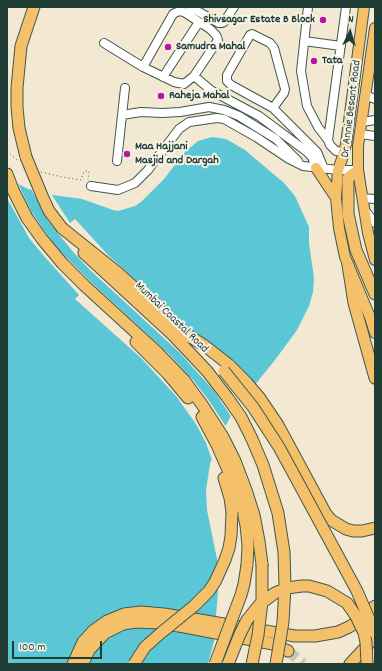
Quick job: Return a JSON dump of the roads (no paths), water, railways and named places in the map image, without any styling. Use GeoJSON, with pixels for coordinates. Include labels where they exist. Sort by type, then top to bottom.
{"type":"FeatureCollection","features":[{"type":"Feature","properties":{"kind":"highway","name":"Mumbai Coastal Road"},"geometry":{"type":"LineString","coordinates":[[34,7],[23,40],[16,88],[19,128],[27,160],[50,210],[62,228],[85,255],[173,335],[207,371],[241,417],[252,439],[264,465],[272,491],[284,552],[285,606],[282,634],[276,664]]}},
{"type":"Feature","properties":{"kind":"highway"},"geometry":{"type":"LineString","coordinates":[[358,171],[348,178],[348,214],[361,264],[375,294]]}},
{"type":"Feature","properties":{"kind":"highway"},"geometry":{"type":"LineString","coordinates":[[7,174],[13,190],[28,218],[42,239],[62,263],[85,286],[157,352],[184,380],[223,437],[235,461],[254,515],[262,564],[262,602],[258,635],[252,664]]}},
{"type":"Feature","properties":{"kind":"highway"},"geometry":{"type":"LineString","coordinates":[[62,228],[117,272],[186,334],[224,371],[249,402],[279,446],[357,592],[375,633]]}},
{"type":"Feature","properties":{"kind":"highway"},"geometry":{"type":"LineString","coordinates":[[348,265],[354,303],[375,378]]}},
{"type":"Feature","properties":{"kind":"highway"},"geometry":{"type":"LineString","coordinates":[[85,286],[113,319],[168,374],[189,399],[205,423],[232,479],[246,524],[248,546],[244,584],[216,664]]}},
{"type":"Feature","properties":{"kind":"highway"},"geometry":{"type":"LineString","coordinates":[[186,334],[205,346],[228,364],[259,397],[278,425],[326,514],[331,520],[346,529],[353,531],[362,531],[375,528]]}},
{"type":"Feature","properties":{"kind":"highway"},"geometry":{"type":"LineString","coordinates":[[134,664],[140,654],[153,639],[194,606],[209,591],[215,582],[225,560],[231,536],[232,518],[230,498],[205,423]]}},
{"type":"Feature","properties":{"kind":"highway"},"geometry":{"type":"LineString","coordinates":[[228,664],[247,620],[260,604],[275,593],[288,588],[302,586],[318,588],[334,594],[347,603],[352,609],[364,633],[367,648],[367,664]]}},
{"type":"Feature","properties":{"kind":"highway"},"geometry":{"type":"LineString","coordinates":[[73,664],[83,642],[93,630],[116,617],[133,613],[174,615],[290,635],[315,636],[338,632],[355,624],[375,606]]}},
{"type":"Feature","properties":{"kind":"highway"},"geometry":{"type":"LineString","coordinates":[[83,664],[89,650],[105,633],[123,624],[136,622],[160,623],[200,630],[273,644],[288,651]]}},
{"type":"Feature","properties":{"kind":"highway"},"geometry":{"type":"LineString","coordinates":[[350,664],[375,637]]}},
{"type":"Feature","properties":{"kind":"main road","name":"Dr Annie Besant Road"},"geometry":{"type":"LineString","coordinates":[[364,7],[344,152],[338,170],[336,198],[339,228],[348,265],[370,317],[375,333]]}},
{"type":"Feature","properties":{"kind":"main road","name":"Dr Annie Besant Road"},"geometry":{"type":"LineString","coordinates":[[375,32],[370,97],[362,122],[358,146],[358,171],[362,198],[368,233],[375,260]]}},
{"type":"Feature","properties":{"kind":"main road"},"geometry":{"type":"LineString","coordinates":[[320,168],[336,198]]}},
{"type":"Feature","properties":{"kind":"street"},"geometry":{"type":"LineString","coordinates":[[190,7],[219,23],[222,23],[234,7]]}},
{"type":"Feature","properties":{"kind":"street"},"geometry":{"type":"LineString","coordinates":[[308,7],[301,71],[307,106],[330,145],[336,151],[344,152]]}},
{"type":"Feature","properties":{"kind":"street"},"geometry":{"type":"LineString","coordinates":[[328,140],[341,46],[344,7]]}},
{"type":"Feature","properties":{"kind":"street"},"geometry":{"type":"LineString","coordinates":[[104,43],[143,66],[163,77],[174,82],[184,84],[194,76],[218,40],[216,35],[184,12],[179,11],[174,14],[143,66]]}},
{"type":"Feature","properties":{"kind":"street"},"geometry":{"type":"LineString","coordinates":[[163,77],[198,22]]}},
{"type":"Feature","properties":{"kind":"street"},"geometry":{"type":"LineString","coordinates":[[273,108],[284,93],[285,89],[274,48],[270,43],[252,34],[227,75],[227,81],[231,85],[273,108],[317,152],[320,168]]}},
{"type":"Feature","properties":{"kind":"street"},"geometry":{"type":"LineString","coordinates":[[304,41],[341,46]]}},
{"type":"Feature","properties":{"kind":"street"},"geometry":{"type":"LineString","coordinates":[[194,76],[212,91],[259,116],[306,151],[320,168]]}},
{"type":"Feature","properties":{"kind":"street"},"geometry":{"type":"LineString","coordinates":[[117,161],[125,88]]}},
{"type":"Feature","properties":{"kind":"street"},"geometry":{"type":"LineString","coordinates":[[122,115],[141,112],[180,112],[209,107],[224,110],[239,116],[276,139],[303,166]]}},
{"type":"Feature","properties":{"kind":"street"},"geometry":{"type":"LineString","coordinates":[[91,186],[118,190],[135,183],[148,170],[178,129],[189,122],[217,118],[224,119],[303,166],[358,171]]}},
{"type":"Feature","properties":{"kind":"street"},"geometry":{"type":"LineString","coordinates":[[362,122],[375,120]]}},
{"type":"Feature","properties":{"kind":"street"},"geometry":{"type":"LineString","coordinates":[[360,134],[375,136]]}},
{"type":"Feature","properties":{"kind":"street"},"geometry":{"type":"LineString","coordinates":[[362,198],[375,199]]}},
{"type":"Feature","properties":{"kind":"street"},"geometry":{"type":"LineString","coordinates":[[364,208],[375,223]]}},
{"type":"Feature","properties":{"kind":"water"},"geometry":{"type":"Polygon","coordinates":[[[212,137],[226,139],[245,150],[284,183],[295,196],[309,227],[309,243],[314,278],[313,292],[309,306],[297,330],[233,412],[219,438],[210,464],[206,490],[207,510],[217,559],[218,592],[214,641],[208,664],[7,664],[7,178],[28,189],[53,195],[82,199],[118,211],[135,206],[141,202],[164,179],[185,152],[198,141],[212,137]]]}},
{"type":"Feature","properties":{"kind":"tunnel"},"geometry":{"type":"LineString","coordinates":[[288,651],[303,664]]}},
{"type":"Feature","properties":{"kind":"place","name":"Shivsagar Estate B Block"},"geometry":{"type":"Point","coordinates":[323,20]}},
{"type":"Feature","properties":{"kind":"place","name":"Samudra Mahal"},"geometry":{"type":"Point","coordinates":[168,47]}},
{"type":"Feature","properties":{"kind":"place","name":"Tata"},"geometry":{"type":"Point","coordinates":[314,61]}},
{"type":"Feature","properties":{"kind":"place","name":"Raheja Mahal"},"geometry":{"type":"Point","coordinates":[161,96]}},
{"type":"Feature","properties":{"kind":"place","name":"Maa Hajjani Masjid and Dargah"},"geometry":{"type":"Point","coordinates":[127,154]}}]}
